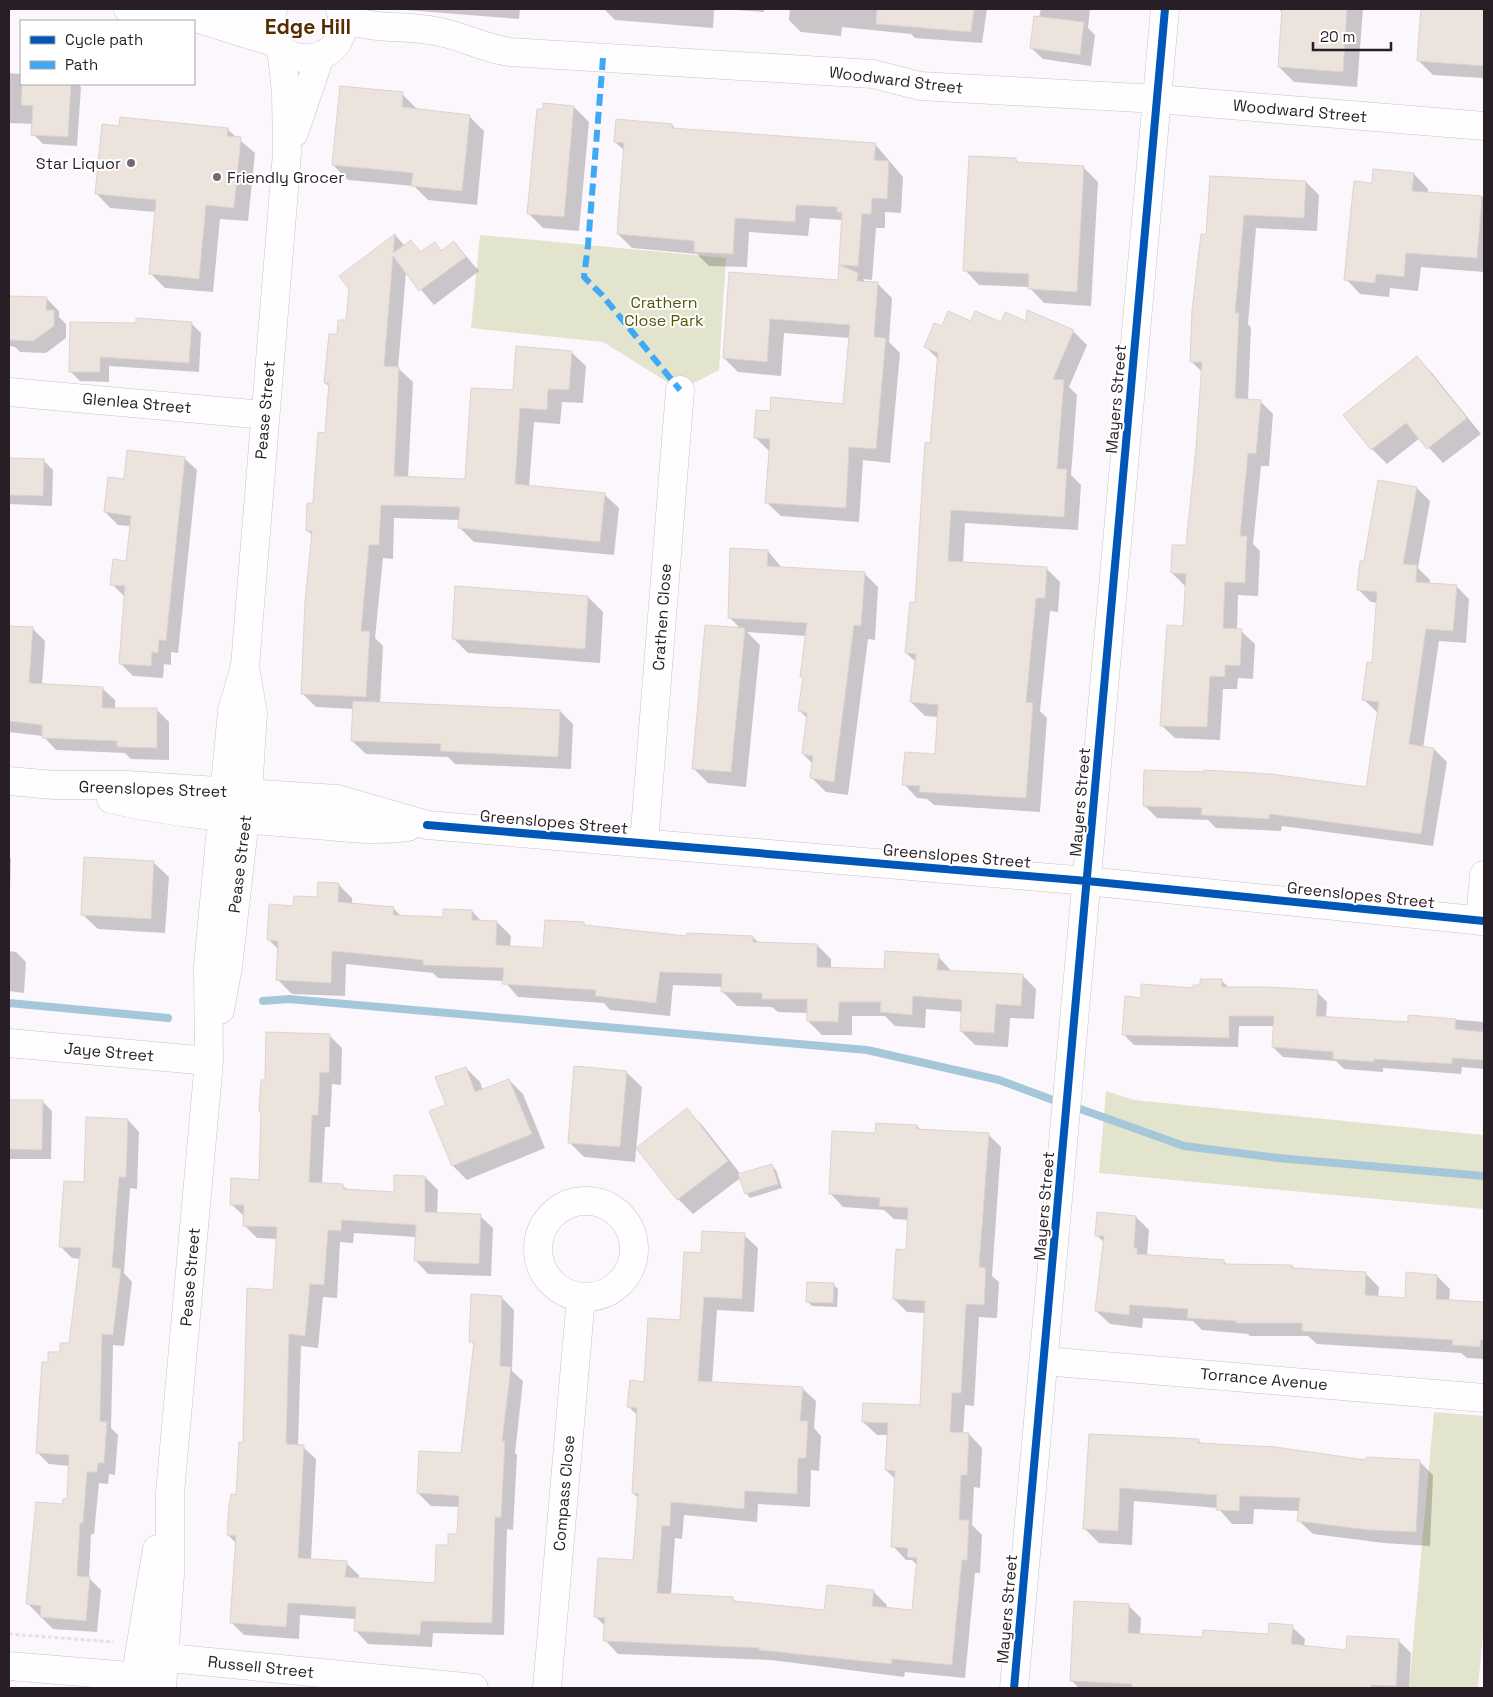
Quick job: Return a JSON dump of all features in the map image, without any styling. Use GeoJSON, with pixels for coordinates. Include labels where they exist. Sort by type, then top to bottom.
{"type":"FeatureCollection","features":[{"type":"Feature","properties":{"kind":"street"},"geometry":{"type":"LineString","coordinates":[[128,9],[232,13],[254,9]]}},
{"type":"Feature","properties":{"kind":"street","name":"Pease Street"},"geometry":{"type":"LineString","coordinates":[[146,1670],[152,1573],[170,1494],[209,1060],[208,966],[235,805],[253,713],[245,666],[287,154],[286,92],[278,46],[271,32],[270,20],[273,9]]}},
{"type":"Feature","properties":{"kind":"street","name":"Mayers Street"},"geometry":{"type":"LineString","coordinates":[[1014,1688],[1165,9]]}},
{"type":"Feature","properties":{"kind":"street"},"geometry":{"type":"LineString","coordinates":[[177,12],[278,46],[296,58],[308,59],[320,56],[331,50],[338,41],[342,30],[341,13]]}},
{"type":"Feature","properties":{"kind":"street","name":"Woodward Street"},"geometry":{"type":"LineString","coordinates":[[341,13],[360,25],[434,30],[490,49],[510,52],[873,74],[920,86],[1157,99],[1484,126]]}},
{"type":"Feature","properties":{"kind":"street","name":"Pease Street"},"geometry":{"type":"LineString","coordinates":[[287,154],[320,56]]}},
{"type":"Feature","properties":{"kind":"street","name":"Crathen Close"},"geometry":{"type":"LineString","coordinates":[[644,843],[680,390]]}},
{"type":"Feature","properties":{"kind":"street","name":"Glenlea Street"},"geometry":{"type":"LineString","coordinates":[[9,392],[265,415]]}},
{"type":"Feature","properties":{"kind":"street","name":"Greenslopes Street"},"geometry":{"type":"LineString","coordinates":[[9,782],[54,785],[128,785],[385,830],[428,825],[1087,881],[1482,921]]}},
{"type":"Feature","properties":{"kind":"street"},"geometry":{"type":"LineString","coordinates":[[1482,921],[1484,875]]}},
{"type":"Feature","properties":{"kind":"street","name":"Jaye Street"},"geometry":{"type":"LineString","coordinates":[[9,1043],[209,1060]]}},
{"type":"Feature","properties":{"kind":"street","name":"Compass Close"},"geometry":{"type":"LineString","coordinates":[[547,1688],[581,1297]]}},
{"type":"Feature","properties":{"kind":"street","name":"Torrance Avenue"},"geometry":{"type":"LineString","coordinates":[[1044,1361],[1484,1398]]}},
{"type":"Feature","properties":{"kind":"street","name":"Russell Street"},"geometry":{"type":"LineString","coordinates":[[9,1666],[146,1670],[474,1688]]}},
{"type":"Feature","properties":{"kind":"path"},"geometry":{"type":"LineString","coordinates":[[9,1634],[146,1670]]}},
{"type":"Feature","properties":{"kind":"green space","name":"Crathern Close Park"},"geometry":{"type":"Polygon","coordinates":[[[480,235],[726,258],[719,370],[680,390],[603,342],[471,328],[480,235]]]}},
{"type":"Feature","properties":{"kind":"green space"},"geometry":{"type":"Polygon","coordinates":[[[1106,1091],[1134,1100],[1484,1135],[1484,1209],[1099,1173],[1106,1091]]]}},
{"type":"Feature","properties":{"kind":"green space"},"geometry":{"type":"Polygon","coordinates":[[[1434,1412],[1484,1416],[1484,1622],[1478,1688],[1409,1688],[1434,1412]]]}},
{"type":"Feature","properties":{"kind":"building"},"geometry":{"type":"Polygon","coordinates":[[[877,9],[974,9],[971,32],[876,24],[877,9]]]}},
{"type":"Feature","properties":{"kind":"building"},"geometry":{"type":"Polygon","coordinates":[[[1282,9],[1347,9],[1343,72],[1278,67],[1282,9]]]}},
{"type":"Feature","properties":{"kind":"building"},"geometry":{"type":"Polygon","coordinates":[[[1421,9],[1484,9],[1484,66],[1417,61],[1421,9]]]}},
{"type":"Feature","properties":{"kind":"building"},"geometry":{"type":"Polygon","coordinates":[[[1034,16],[1084,22],[1080,55],[1030,48],[1034,16]]]}},
{"type":"Feature","properties":{"kind":"building"},"geometry":{"type":"Polygon","coordinates":[[[22,85],[71,85],[68,137],[31,135],[33,106],[21,105],[22,85]]]}},
{"type":"Feature","properties":{"kind":"building"},"geometry":{"type":"Polygon","coordinates":[[[340,86],[403,92],[402,107],[470,115],[462,191],[411,186],[413,173],[332,165],[340,86]]]}},
{"type":"Feature","properties":{"kind":"building"},"geometry":{"type":"Polygon","coordinates":[[[543,103],[574,106],[564,217],[527,214],[537,109],[543,109],[543,103]]]}},
{"type":"Feature","properties":{"kind":"building"},"geometry":{"type":"Polygon","coordinates":[[[120,117],[228,128],[227,136],[241,137],[234,208],[206,205],[199,279],[149,274],[156,200],[95,194],[102,124],[119,126],[120,117]]]}},
{"type":"Feature","properties":{"kind":"building"},"geometry":{"type":"Polygon","coordinates":[[[616,119],[672,124],[672,128],[876,143],[874,160],[889,161],[887,199],[872,198],[871,214],[862,214],[858,266],[840,265],[858,273],[857,281],[878,282],[874,337],[886,338],[876,449],[849,447],[846,508],[765,503],[770,439],[754,438],[756,410],[770,411],[771,397],[843,404],[850,325],[770,319],[767,362],[723,358],[729,272],[838,280],[842,213],[837,212],[837,207],[796,205],[795,222],[735,218],[733,254],[694,252],[694,241],[617,234],[624,143],[614,142],[616,119]]]}},
{"type":"Feature","properties":{"kind":"building"},"geometry":{"type":"Polygon","coordinates":[[[969,156],[1016,158],[1016,162],[1084,166],[1077,292],[1028,289],[1029,274],[963,271],[969,156]]]}},
{"type":"Feature","properties":{"kind":"building"},"geometry":{"type":"Polygon","coordinates":[[[1373,169],[1414,173],[1412,191],[1482,196],[1477,258],[1406,253],[1404,277],[1376,274],[1375,283],[1344,280],[1354,181],[1372,183],[1373,169]]]}},
{"type":"Feature","properties":{"kind":"building"},"geometry":{"type":"Polygon","coordinates":[[[1210,176],[1306,181],[1304,218],[1244,215],[1235,313],[1239,313],[1235,398],[1261,400],[1256,454],[1248,453],[1240,536],[1247,536],[1245,583],[1225,582],[1223,628],[1242,629],[1240,666],[1225,665],[1225,677],[1210,676],[1207,727],[1160,726],[1167,625],[1183,626],[1186,574],[1171,573],[1172,545],[1186,545],[1196,448],[1202,362],[1190,362],[1192,310],[1201,234],[1206,234],[1210,176]]]}},
{"type":"Feature","properties":{"kind":"building"},"geometry":{"type":"Polygon","coordinates":[[[395,234],[393,253],[411,240],[420,252],[435,242],[441,251],[454,241],[466,257],[419,291],[393,256],[384,366],[399,367],[394,476],[465,479],[471,388],[513,390],[516,346],[572,351],[569,390],[548,389],[547,410],[520,408],[515,484],[605,493],[600,542],[458,528],[460,507],[381,505],[379,545],[369,545],[361,631],[370,631],[366,697],[301,694],[305,603],[312,531],[306,531],[307,503],[313,503],[318,432],[325,433],[329,383],[324,383],[329,334],[337,334],[338,320],[346,320],[349,289],[339,276],[395,234]]]}},
{"type":"Feature","properties":{"kind":"building"},"geometry":{"type":"Polygon","coordinates":[[[9,296],[47,297],[46,310],[54,310],[54,326],[33,341],[9,340],[9,296]]]}},
{"type":"Feature","properties":{"kind":"building"},"geometry":{"type":"Polygon","coordinates":[[[1027,310],[1074,330],[1053,379],[1064,380],[1057,469],[1067,469],[1064,517],[951,510],[948,561],[1047,567],[1045,598],[1036,598],[1026,702],[1033,703],[1026,798],[919,792],[920,786],[902,785],[905,752],[935,754],[938,705],[910,702],[916,654],[905,653],[910,602],[915,602],[925,442],[930,443],[938,353],[924,347],[934,323],[942,326],[948,311],[971,321],[975,311],[1001,322],[1005,312],[1026,321],[1027,310]]]}},
{"type":"Feature","properties":{"kind":"building"},"geometry":{"type":"Polygon","coordinates":[[[136,318],[192,322],[189,363],[100,357],[100,372],[69,372],[70,322],[136,323],[136,318]]]}},
{"type":"Feature","properties":{"kind":"building"},"geometry":{"type":"Polygon","coordinates":[[[1417,356],[1467,418],[1427,449],[1406,423],[1371,450],[1343,415],[1417,356]]]}},
{"type":"Feature","properties":{"kind":"building"},"geometry":{"type":"Polygon","coordinates":[[[127,450],[185,457],[166,641],[159,640],[158,653],[152,652],[151,666],[119,664],[125,586],[110,585],[113,559],[126,561],[131,516],[104,512],[108,477],[124,479],[127,450]]]}},
{"type":"Feature","properties":{"kind":"building"},"geometry":{"type":"Polygon","coordinates":[[[9,458],[44,459],[43,496],[9,495],[9,458]]]}},
{"type":"Feature","properties":{"kind":"building"},"geometry":{"type":"Polygon","coordinates":[[[1378,480],[1417,487],[1403,564],[1417,565],[1416,582],[1457,585],[1453,631],[1426,629],[1409,744],[1434,748],[1421,834],[1269,814],[1269,819],[1201,815],[1202,808],[1143,806],[1144,770],[1204,772],[1204,770],[1271,774],[1366,787],[1379,702],[1362,700],[1367,662],[1372,663],[1377,592],[1357,590],[1360,561],[1364,561],[1378,480]]]}},
{"type":"Feature","properties":{"kind":"building"},"geometry":{"type":"Polygon","coordinates":[[[730,548],[768,550],[767,566],[865,572],[861,626],[854,625],[834,782],[810,778],[813,756],[802,754],[807,713],[798,711],[803,677],[800,677],[807,623],[728,618],[730,548]]]}},
{"type":"Feature","properties":{"kind":"building"},"geometry":{"type":"Polygon","coordinates":[[[455,586],[588,596],[585,649],[452,639],[455,586]]]}},
{"type":"Feature","properties":{"kind":"building"},"geometry":{"type":"Polygon","coordinates":[[[705,625],[745,628],[731,772],[692,769],[705,625]]]}},
{"type":"Feature","properties":{"kind":"building"},"geometry":{"type":"Polygon","coordinates":[[[9,626],[33,627],[29,683],[103,687],[102,708],[157,708],[157,748],[117,747],[117,741],[42,738],[42,725],[9,721],[9,626]]]}},
{"type":"Feature","properties":{"kind":"building"},"geometry":{"type":"Polygon","coordinates":[[[353,701],[560,710],[558,757],[440,751],[441,744],[351,741],[353,701]]]}},
{"type":"Feature","properties":{"kind":"building"},"geometry":{"type":"Polygon","coordinates":[[[84,857],[154,861],[151,919],[81,915],[84,857]]]}},
{"type":"Feature","properties":{"kind":"building"},"geometry":{"type":"Polygon","coordinates":[[[318,882],[339,883],[338,902],[394,907],[393,915],[443,917],[443,909],[472,910],[472,920],[497,921],[496,945],[543,948],[545,920],[584,922],[584,925],[686,936],[687,933],[753,936],[753,942],[817,944],[817,967],[884,969],[885,951],[939,954],[937,970],[1023,974],[1021,1006],[996,1004],[994,1033],[960,1031],[962,1000],[913,996],[912,1015],[880,1012],[881,1002],[839,1002],[838,1022],[807,1021],[807,999],[762,999],[762,993],[721,992],[722,974],[660,972],[656,1003],[595,996],[596,990],[502,984],[504,968],[423,965],[423,960],[332,951],[331,983],[276,980],[278,941],[267,940],[269,904],[293,906],[294,896],[317,897],[318,882]]]}},
{"type":"Feature","properties":{"kind":"building"},"geometry":{"type":"Polygon","coordinates":[[[1200,979],[1222,979],[1222,987],[1318,990],[1316,1016],[1408,1022],[1408,1015],[1456,1019],[1455,1029],[1484,1032],[1484,1060],[1452,1058],[1452,1064],[1374,1059],[1374,1062],[1333,1059],[1333,1052],[1272,1047],[1274,1016],[1229,1016],[1229,1038],[1122,1035],[1125,996],[1141,998],[1141,984],[1193,988],[1193,985],[1200,985],[1200,979]]]}},
{"type":"Feature","properties":{"kind":"building"},"geometry":{"type":"Polygon","coordinates":[[[266,1032],[330,1034],[329,1073],[320,1072],[318,1115],[312,1115],[309,1182],[343,1184],[343,1189],[394,1192],[394,1175],[425,1176],[425,1212],[481,1214],[479,1264],[414,1261],[416,1225],[342,1220],[341,1231],[328,1230],[324,1285],[310,1284],[305,1336],[289,1334],[286,1444],[304,1445],[298,1558],[347,1561],[345,1577],[435,1583],[436,1545],[448,1545],[448,1534],[457,1534],[459,1496],[417,1493],[419,1451],[461,1453],[474,1342],[469,1342],[471,1294],[502,1296],[500,1366],[511,1367],[502,1441],[505,1441],[501,1518],[495,1517],[492,1623],[421,1621],[420,1635],[354,1631],[356,1607],[288,1603],[286,1627],[230,1623],[236,1536],[227,1535],[231,1494],[236,1495],[239,1442],[243,1442],[247,1288],[273,1290],[277,1227],[243,1226],[244,1205],[230,1205],[231,1178],[259,1180],[261,1112],[259,1112],[261,1080],[265,1080],[266,1032]]]}},
{"type":"Feature","properties":{"kind":"building"},"geometry":{"type":"Polygon","coordinates":[[[574,1066],[627,1071],[620,1147],[568,1143],[574,1066]]]}},
{"type":"Feature","properties":{"kind":"building"},"geometry":{"type":"Polygon","coordinates":[[[466,1067],[475,1092],[509,1079],[532,1134],[452,1166],[429,1111],[446,1105],[435,1077],[466,1067]]]}},
{"type":"Feature","properties":{"kind":"building"},"geometry":{"type":"Polygon","coordinates":[[[9,1100],[43,1100],[42,1150],[9,1149],[9,1100]]]}},
{"type":"Feature","properties":{"kind":"building"},"geometry":{"type":"Polygon","coordinates":[[[687,1108],[728,1161],[677,1200],[636,1148],[687,1108]]]}},
{"type":"Feature","properties":{"kind":"building"},"geometry":{"type":"Polygon","coordinates":[[[86,1117],[128,1119],[126,1177],[119,1177],[112,1267],[121,1269],[113,1335],[102,1334],[100,1421],[107,1422],[104,1463],[98,1463],[97,1472],[87,1472],[83,1523],[80,1523],[77,1576],[90,1577],[86,1621],[40,1617],[41,1606],[26,1604],[36,1502],[62,1504],[63,1499],[67,1499],[69,1455],[36,1453],[42,1362],[48,1362],[48,1352],[60,1352],[60,1343],[69,1343],[81,1248],[59,1247],[64,1181],[84,1182],[86,1117]]]}},
{"type":"Feature","properties":{"kind":"building"},"geometry":{"type":"Polygon","coordinates":[[[876,1123],[917,1125],[917,1129],[989,1133],[979,1267],[986,1268],[984,1305],[966,1304],[961,1393],[952,1393],[950,1432],[969,1433],[967,1475],[961,1475],[959,1520],[969,1520],[967,1560],[962,1560],[952,1665],[892,1659],[891,1664],[759,1650],[759,1648],[603,1641],[605,1618],[594,1617],[598,1558],[633,1560],[638,1494],[632,1493],[637,1408],[627,1407],[630,1380],[644,1382],[648,1318],[680,1320],[684,1252],[701,1253],[702,1231],[745,1233],[742,1299],[704,1297],[698,1381],[803,1387],[800,1421],[808,1421],[806,1458],[798,1458],[797,1494],[745,1491],[744,1509],[671,1502],[670,1526],[662,1526],[657,1593],[733,1597],[733,1601],[824,1610],[827,1585],[874,1590],[872,1606],[912,1610],[917,1558],[907,1557],[908,1548],[891,1547],[895,1471],[885,1470],[888,1423],[862,1422],[863,1403],[920,1405],[925,1301],[893,1299],[896,1249],[906,1250],[908,1208],[879,1206],[880,1198],[829,1194],[832,1131],[875,1133],[876,1123]]]}},
{"type":"Feature","properties":{"kind":"building"},"geometry":{"type":"Polygon","coordinates":[[[772,1164],[778,1184],[745,1194],[738,1174],[772,1164]]]}},
{"type":"Feature","properties":{"kind":"building"},"geometry":{"type":"Polygon","coordinates":[[[1097,1212],[1136,1216],[1134,1248],[1137,1248],[1137,1254],[1224,1260],[1224,1264],[1292,1265],[1292,1268],[1366,1272],[1365,1295],[1405,1298],[1406,1272],[1437,1275],[1436,1299],[1484,1302],[1484,1340],[1480,1340],[1480,1347],[1452,1345],[1453,1340],[1302,1331],[1302,1323],[1236,1323],[1236,1321],[1187,1318],[1188,1309],[1130,1305],[1129,1315],[1095,1311],[1104,1236],[1095,1236],[1097,1212]]]}},
{"type":"Feature","properties":{"kind":"building"},"geometry":{"type":"Polygon","coordinates":[[[807,1282],[834,1283],[833,1303],[806,1302],[807,1282]]]}},
{"type":"Feature","properties":{"kind":"building"},"geometry":{"type":"Polygon","coordinates":[[[1089,1434],[1199,1439],[1198,1443],[1275,1447],[1366,1460],[1367,1457],[1420,1460],[1416,1532],[1369,1530],[1297,1521],[1300,1498],[1240,1496],[1239,1511],[1216,1510],[1217,1495],[1120,1488],[1118,1531],[1083,1529],[1089,1434]]]}},
{"type":"Feature","properties":{"kind":"building"},"geometry":{"type":"Polygon","coordinates":[[[1074,1601],[1129,1604],[1128,1633],[1202,1637],[1203,1630],[1268,1634],[1269,1623],[1293,1625],[1291,1644],[1346,1650],[1347,1636],[1399,1639],[1396,1686],[1371,1685],[1371,1688],[1132,1688],[1132,1684],[1070,1681],[1074,1601]]]}},
{"type":"Feature","properties":{"kind":"waterway"},"geometry":{"type":"LineString","coordinates":[[263,1001],[289,999],[867,1050],[999,1080],[1061,1103]]}},
{"type":"Feature","properties":{"kind":"waterway"},"geometry":{"type":"LineString","coordinates":[[9,1003],[168,1018]]}},
{"type":"Feature","properties":{"kind":"waterway"},"geometry":{"type":"LineString","coordinates":[[1072,1106],[1184,1146],[1278,1158],[1484,1176]]}},
{"type":"Feature","properties":{"kind":"marked path"},"geometry":{"type":"LineString","coordinates":[[603,58],[584,277],[602,295],[680,390]]}},
{"type":"Feature","properties":{"kind":"cycle path"},"geometry":{"type":"LineString","coordinates":[[1014,1688],[1165,9]]}},
{"type":"Feature","properties":{"kind":"cycle path"},"geometry":{"type":"LineString","coordinates":[[427,825],[1087,881],[1484,921]]}},
{"type":"Feature","properties":{"kind":"place","name":"Star Liquor"},"geometry":{"type":"Point","coordinates":[131,163]}},
{"type":"Feature","properties":{"kind":"place","name":"Friendly Grocer"},"geometry":{"type":"Point","coordinates":[217,177]}},
{"type":"Feature","properties":{"kind":"district","name":"Edge Hill"},"geometry":{"type":"Point","coordinates":[308,26]}}]}
